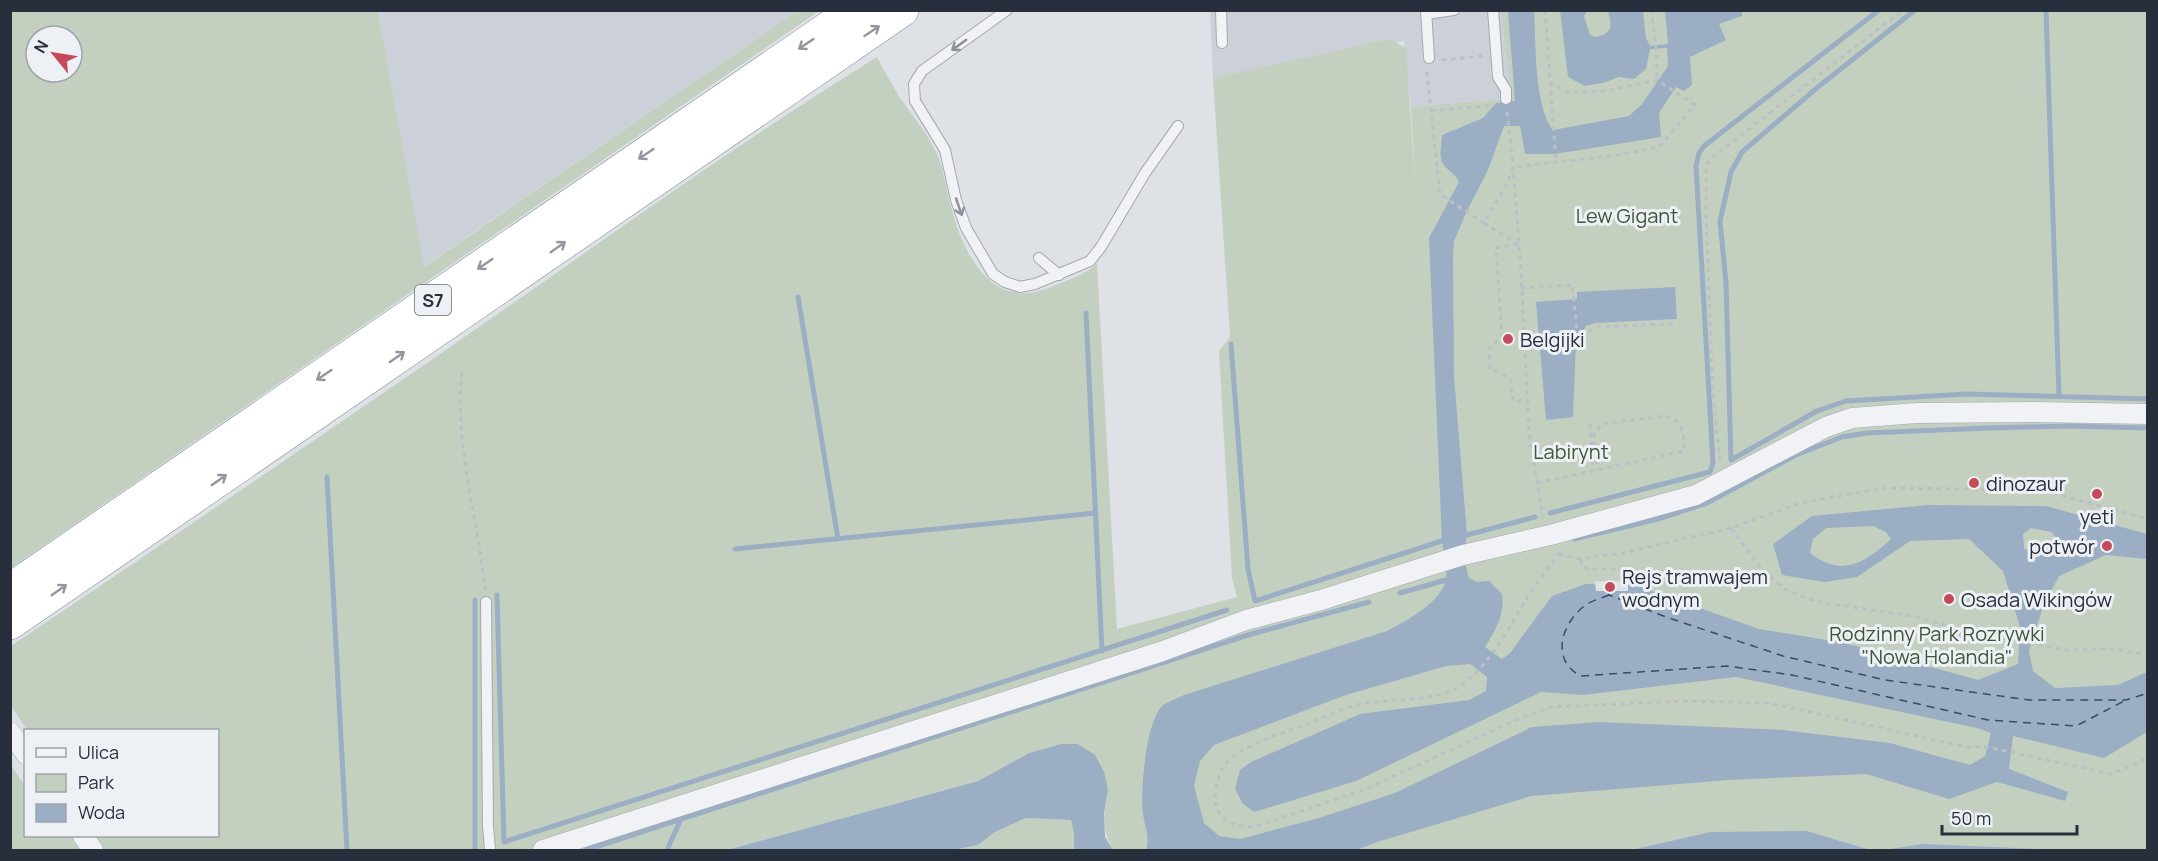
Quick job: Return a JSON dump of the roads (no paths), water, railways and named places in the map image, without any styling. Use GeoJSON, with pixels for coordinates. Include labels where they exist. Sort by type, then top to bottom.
{"type":"FeatureCollection","features":[{"type":"Feature","properties":{"kind":"highway","name":"S7"},"geometry":{"type":"LineString","coordinates":[[10,590],[855,10]]}},
{"type":"Feature","properties":{"kind":"highway","name":"S7"},"geometry":{"type":"LineString","coordinates":[[10,623],[902,10]]}},
{"type":"Feature","properties":{"kind":"street"},"geometry":{"type":"LineString","coordinates":[[543,850],[1163,651],[1245,620],[1321,600],[1455,558],[1558,533],[1696,495],[1826,427],[1852,418],[1917,413],[2148,414]]}},
{"type":"Feature","properties":{"kind":"street"},"geometry":{"type":"LineString","coordinates":[[10,732],[24,750]]}},
{"type":"Feature","properties":{"kind":"street"},"geometry":{"type":"LineString","coordinates":[[84,837],[93,850]]}},
{"type":"Feature","properties":{"kind":"lane"},"geometry":{"type":"LineString","coordinates":[[1007,10],[922,71],[914,84],[915,101],[945,150],[956,200],[966,228],[993,274],[1005,282],[1020,287],[1035,284],[1090,261],[1101,247],[1145,172],[1178,126]]}},
{"type":"Feature","properties":{"kind":"lane"},"geometry":{"type":"LineString","coordinates":[[1221,10],[1222,43]]}},
{"type":"Feature","properties":{"kind":"lane"},"geometry":{"type":"LineString","coordinates":[[1434,59],[1426,12],[1454,10]]}},
{"type":"Feature","properties":{"kind":"lane"},"geometry":{"type":"LineString","coordinates":[[1493,10],[1498,78],[1506,90],[1503,104]]}},
{"type":"Feature","properties":{"kind":"lane"},"geometry":{"type":"LineString","coordinates":[[1039,258],[1059,275]]}},
{"type":"Feature","properties":{"kind":"lane"},"geometry":{"type":"LineString","coordinates":[[486,602],[490,850]]}},
{"type":"Feature","properties":{"kind":"water"},"geometry":{"type":"Polygon","coordinates":[[[1508,11],[1534,11],[1539,90],[1542,106],[1553,130],[1629,116],[1642,104],[1668,66],[1667,48],[1650,49],[1646,69],[1634,79],[1619,77],[1585,86],[1568,77],[1560,11],[1587,11],[1584,16],[1590,35],[1596,37],[1606,33],[1610,28],[1608,11],[1643,11],[1646,38],[1650,46],[1668,44],[1665,11],[1742,11],[1742,16],[1719,24],[1726,40],[1690,57],[1692,85],[1684,91],[1676,87],[1659,113],[1661,137],[1555,154],[1525,154],[1520,126],[1504,126],[1488,170],[1454,241],[1454,376],[1467,535],[1463,555],[1469,578],[1477,582],[1489,581],[1502,594],[1503,601],[1499,622],[1485,647],[1502,659],[1510,653],[1552,596],[1586,584],[1635,585],[1759,629],[1845,643],[1978,680],[2018,664],[2020,627],[2003,571],[1969,539],[1910,541],[1857,577],[1825,582],[1782,575],[1773,544],[1812,516],[1928,505],[2046,506],[2147,534],[2147,559],[2106,555],[2059,576],[2043,607],[2029,651],[2033,671],[2055,688],[2118,685],[2147,672],[2147,732],[2104,758],[2013,736],[2009,769],[2068,792],[2065,801],[1997,782],[1949,799],[1866,774],[1728,780],[1532,796],[1357,850],[1146,850],[1147,836],[1142,804],[1144,774],[1152,725],[1163,705],[1184,695],[1387,631],[1431,603],[1443,587],[1446,579],[1446,560],[1442,541],[1429,238],[1459,182],[1442,161],[1440,153],[1442,135],[1483,118],[1496,103],[1515,101],[1508,11]],[[1873,526],[1826,528],[1813,539],[1810,553],[1832,565],[1843,566],[1862,561],[1891,539],[1886,532],[1873,526]],[[2031,528],[2023,534],[2024,549],[2039,552],[2053,550],[2057,540],[2052,532],[2031,528]],[[1470,664],[1446,666],[1346,695],[1214,745],[1200,761],[1194,786],[1204,823],[1219,836],[1240,839],[1319,818],[1395,793],[1532,727],[1599,722],[1783,730],[1890,743],[1970,765],[1985,756],[1991,733],[1977,728],[1736,677],[1583,695],[1541,692],[1356,781],[1254,812],[1243,804],[1235,789],[1240,770],[1251,762],[1360,714],[1469,700],[1486,691],[1487,677],[1470,664]]]}},
{"type":"Feature","properties":{"kind":"water"},"geometry":{"type":"Polygon","coordinates":[[[1675,287],[1677,319],[1595,323],[1586,326],[1576,342],[1573,417],[1546,420],[1536,302],[1577,299],[1577,292],[1675,287]]]}},
{"type":"Feature","properties":{"kind":"water"},"geometry":{"type":"Polygon","coordinates":[[[1061,744],[1078,744],[1095,755],[1104,772],[1108,790],[1104,813],[1105,837],[1113,850],[1074,850],[1071,820],[1026,818],[995,832],[978,845],[953,850],[727,850],[978,781],[1029,753],[1061,744]]]}},
{"type":"Feature","properties":{"kind":"water"},"geometry":{"type":"Polygon","coordinates":[[[1807,831],[1867,849],[1890,849],[1923,844],[2061,850],[1631,850],[1711,832],[1807,831]]]}},
{"type":"Feature","properties":{"kind":"waterway"},"geometry":{"type":"LineString","coordinates":[[1550,513],[1710,472],[1713,463],[1696,166],[1699,153],[1704,146],[1879,10]]}},
{"type":"Feature","properties":{"kind":"waterway"},"geometry":{"type":"LineString","coordinates":[[1915,10],[1818,87],[1742,152],[1731,172],[1720,221],[1726,283],[1731,460],[1817,411],[1846,401],[1966,394],[2148,399]]}},
{"type":"Feature","properties":{"kind":"waterway"},"geometry":{"type":"LineString","coordinates":[[2046,10],[2059,396]]}},
{"type":"Feature","properties":{"kind":"waterway"},"geometry":{"type":"LineString","coordinates":[[798,297],[838,539]]}},
{"type":"Feature","properties":{"kind":"waterway"},"geometry":{"type":"LineString","coordinates":[[1086,313],[1102,651]]}},
{"type":"Feature","properties":{"kind":"waterway"},"geometry":{"type":"LineString","coordinates":[[1231,344],[1248,569],[1255,601],[1442,541]]}},
{"type":"Feature","properties":{"kind":"waterway"},"geometry":{"type":"LineString","coordinates":[[1574,539],[1658,519],[1707,503],[1796,455],[1842,437],[1866,433],[1988,428],[2069,426],[2148,428]]}},
{"type":"Feature","properties":{"kind":"waterway"},"geometry":{"type":"LineString","coordinates":[[327,477],[347,850]]}},
{"type":"Feature","properties":{"kind":"waterway"},"geometry":{"type":"LineString","coordinates":[[735,549],[1095,513]]}},
{"type":"Feature","properties":{"kind":"waterway"},"geometry":{"type":"LineString","coordinates":[[1467,535],[1535,517]]}},
{"type":"Feature","properties":{"kind":"waterway"},"geometry":{"type":"LineString","coordinates":[[1400,593],[1446,580]]}},
{"type":"Feature","properties":{"kind":"waterway"},"geometry":{"type":"LineString","coordinates":[[497,595],[504,842],[1227,610]]}},
{"type":"Feature","properties":{"kind":"waterway"},"geometry":{"type":"LineString","coordinates":[[475,600],[475,850]]}},
{"type":"Feature","properties":{"kind":"waterway"},"geometry":{"type":"LineString","coordinates":[[586,850],[1248,635],[1369,602]]}},
{"type":"Feature","properties":{"kind":"waterway"},"geometry":{"type":"LineString","coordinates":[[667,850],[681,819]]}},
{"type":"Feature","properties":{"kind":"place","name":"Belgijki"},"geometry":{"type":"Point","coordinates":[1508,339]}},
{"type":"Feature","properties":{"kind":"place","name":"dinozaur"},"geometry":{"type":"Point","coordinates":[1974,483]}},
{"type":"Feature","properties":{"kind":"place","name":"yeti"},"geometry":{"type":"Point","coordinates":[2097,494]}},
{"type":"Feature","properties":{"kind":"place","name":"potwór"},"geometry":{"type":"Point","coordinates":[2107,546]}},
{"type":"Feature","properties":{"kind":"place","name":"Rejs tramwajem wodnym"},"geometry":{"type":"Point","coordinates":[1610,587]}},
{"type":"Feature","properties":{"kind":"place","name":"Osada Wikingów"},"geometry":{"type":"Point","coordinates":[1949,599]}},
{"type":"Feature","properties":{"kind":"park label","name":"Lew Gigant"},"geometry":{"type":"Point","coordinates":[1627,215]}},
{"type":"Feature","properties":{"kind":"park label","name":"Labirynt"},"geometry":{"type":"Point","coordinates":[1571,451]}},
{"type":"Feature","properties":{"kind":"park label","name":"Rodzinny Park Rozrywki \"Nowa Holandia\""},"geometry":{"type":"Point","coordinates":[1937,644]}}]}
